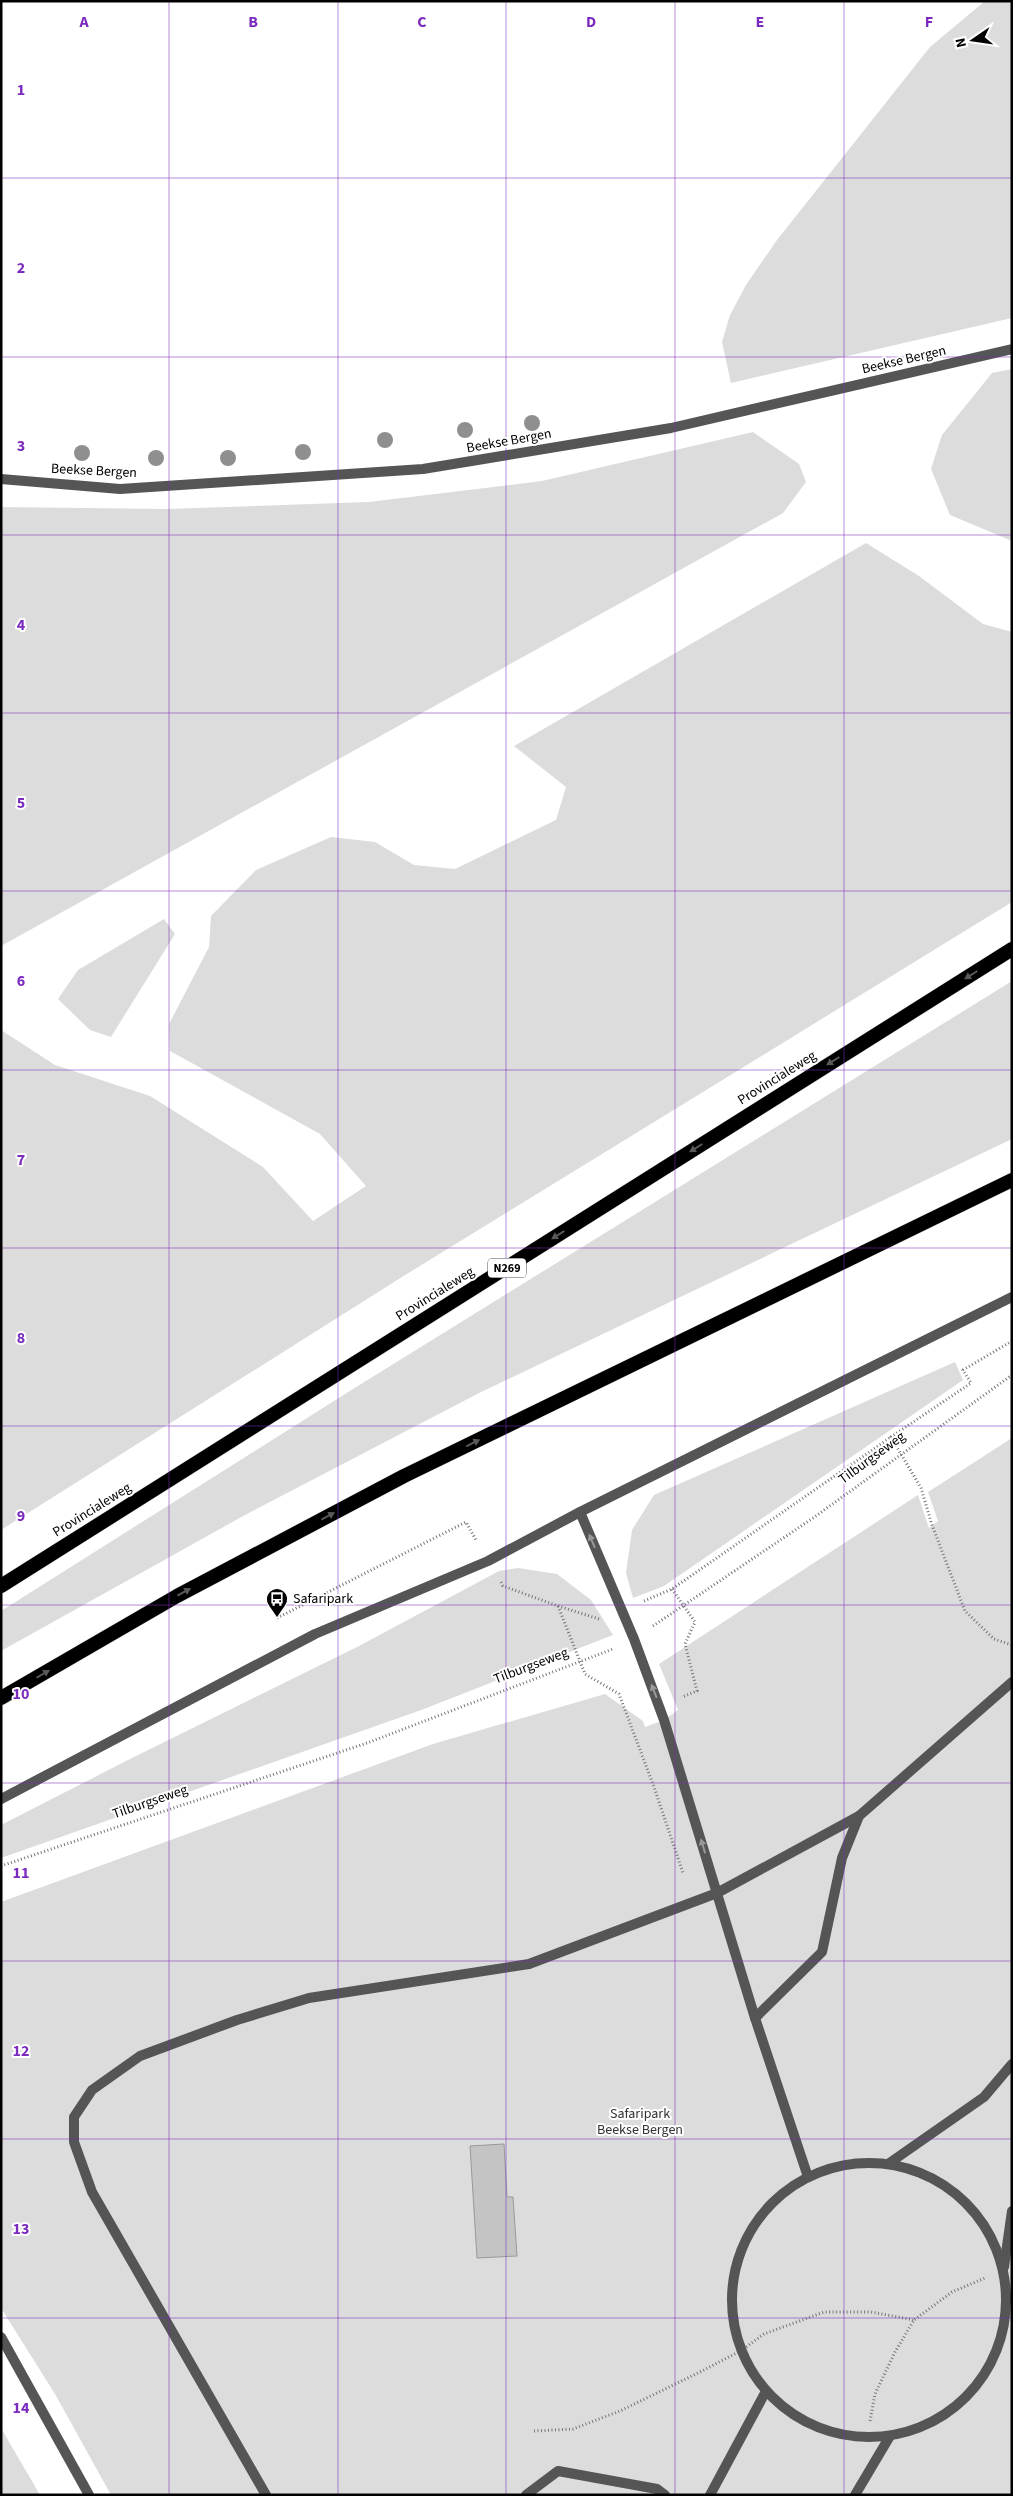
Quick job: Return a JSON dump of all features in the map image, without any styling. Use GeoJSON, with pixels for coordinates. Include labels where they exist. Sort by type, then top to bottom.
{"type":"FeatureCollection","features":[{"type":"Feature","properties":{"kind":"highway","name":"Provincialeweg"},"geometry":{"type":"LineString","coordinates":[[1,1586],[1012,949]]}},
{"type":"Feature","properties":{"kind":"highway"},"geometry":{"type":"LineString","coordinates":[[1,1698],[177,1596],[404,1476],[1012,1180]]}},
{"type":"Feature","properties":{"kind":"street","name":"Beekse Bergen"},"geometry":{"type":"LineString","coordinates":[[1,479],[120,488],[423,470],[671,428],[1012,349]]}},
{"type":"Feature","properties":{"kind":"street"},"geometry":{"type":"LineString","coordinates":[[1,1799],[315,1634],[488,1561],[580,1512],[1012,1297]]}},
{"type":"Feature","properties":{"kind":"street"},"geometry":{"type":"LineString","coordinates":[[580,1512],[634,1638],[659,1706],[755,2018],[808,2177]]}},
{"type":"Feature","properties":{"kind":"street"},"geometry":{"type":"LineString","coordinates":[[266,2495],[92,2192],[74,2142],[74,2117],[92,2090],[140,2056],[237,2020],[310,1998],[529,1964],[717,1893],[859,1816],[1012,1682]]}},
{"type":"Feature","properties":{"kind":"street"},"geometry":{"type":"LineString","coordinates":[[755,2018],[822,1952],[842,1858],[859,1816]]}},
{"type":"Feature","properties":{"kind":"street"},"geometry":{"type":"LineString","coordinates":[[888,2164],[984,2097],[1012,2064]]}},
{"type":"Feature","properties":{"kind":"street"},"geometry":{"type":"LineString","coordinates":[[860,2163],[888,2164],[915,2171],[940,2183],[962,2199],[980,2220],[995,2244],[1003,2270],[1006,2303],[1003,2328],[990,2366],[971,2393],[928,2425],[890,2436],[867,2438],[839,2435],[812,2425],[787,2411],[766,2391],[752,2372],[742,2350],[733,2317],[733,2283],[742,2250],[758,2221],[781,2196],[808,2177],[834,2168],[860,2163]]}},
{"type":"Feature","properties":{"kind":"street"},"geometry":{"type":"LineString","coordinates":[[1003,2270],[1012,2211]]}},
{"type":"Feature","properties":{"kind":"street"},"geometry":{"type":"LineString","coordinates":[[1,2336],[89,2495]]}},
{"type":"Feature","properties":{"kind":"street"},"geometry":{"type":"LineString","coordinates":[[710,2495],[766,2391]]}},
{"type":"Feature","properties":{"kind":"street"},"geometry":{"type":"LineString","coordinates":[[855,2495],[890,2436]]}},
{"type":"Feature","properties":{"kind":"street"},"geometry":{"type":"LineString","coordinates":[[526,2495],[558,2470],[657,2489],[665,2495]]}},
{"type":"Feature","properties":{"kind":"path"},"geometry":{"type":"LineString","coordinates":[[277,1618],[466,1522],[503,1586],[598,1619],[622,1610],[672,1589],[971,1383],[964,1370],[1012,1341]]}},
{"type":"Feature","properties":{"kind":"path","name":"Tilburgseweg"},"geometry":{"type":"LineString","coordinates":[[1,1866],[367,1743],[580,1663],[634,1638],[684,1607],[813,1518],[1012,1375]]}},
{"type":"Feature","properties":{"kind":"path"},"geometry":{"type":"LineString","coordinates":[[891,1437],[921,1488],[932,1525],[965,1611],[994,1639],[1012,1644]]}},
{"type":"Feature","properties":{"kind":"path"},"geometry":{"type":"LineString","coordinates":[[627,1717],[697,1691],[685,1644],[695,1622],[672,1589]]}},
{"type":"Feature","properties":{"kind":"path"},"geometry":{"type":"LineString","coordinates":[[558,1606],[585,1674],[619,1694],[654,1787],[692,1902]]}},
{"type":"Feature","properties":{"kind":"path"},"geometry":{"type":"LineString","coordinates":[[867,2438],[875,2394],[894,2352],[914,2320],[952,2292],[1003,2270]]}},
{"type":"Feature","properties":{"kind":"path"},"geometry":{"type":"LineString","coordinates":[[534,2431],[573,2429],[620,2411],[742,2350],[764,2334],[824,2312],[871,2312],[914,2320]]}},
{"type":"Feature","properties":{"kind":"green space"},"geometry":{"type":"Polygon","coordinates":[[[985,1],[1012,1],[1012,318],[731,383],[722,342],[730,315],[746,285],[777,240],[930,47],[985,1]]]}},
{"type":"Feature","properties":{"kind":"green space"},"geometry":{"type":"Polygon","coordinates":[[[1012,369],[1012,541],[950,515],[931,469],[942,435],[992,373],[1012,369]]]}},
{"type":"Feature","properties":{"kind":"green space"},"geometry":{"type":"Polygon","coordinates":[[[753,432],[799,464],[806,482],[783,513],[1,946],[1,507],[166,509],[369,502],[542,481],[753,432]]]}},
{"type":"Feature","properties":{"kind":"green space"},"geometry":{"type":"Polygon","coordinates":[[[866,543],[919,576],[983,624],[1012,632],[1012,902],[402,1277],[1,1530],[1,1030],[55,1065],[150,1096],[263,1167],[313,1221],[366,1186],[320,1134],[170,1051],[169,1024],[209,947],[211,916],[256,870],[331,837],[375,842],[414,865],[455,869],[556,820],[566,787],[514,746],[866,543]]]}},
{"type":"Feature","properties":{"kind":"green space"},"geometry":{"type":"Polygon","coordinates":[[[164,919],[175,934],[111,1037],[90,1030],[58,999],[78,970],[164,919]]]}},
{"type":"Feature","properties":{"kind":"green space"},"geometry":{"type":"Polygon","coordinates":[[[1012,981],[1012,1139],[481,1392],[245,1515],[1,1651],[1,1611],[353,1389],[1012,981]]]}},
{"type":"Feature","properties":{"kind":"green space"},"geometry":{"type":"Polygon","coordinates":[[[955,1362],[963,1380],[664,1586],[633,1598],[626,1573],[632,1530],[654,1495],[955,1362]]]}},
{"type":"Feature","properties":{"kind":"green space","name":"Safaripark Beekse Bergen"},"geometry":{"type":"Polygon","coordinates":[[[1012,1438],[1012,2495],[111,2495],[55,2394],[1,2308],[1,1902],[433,1744],[605,1694],[643,1721],[645,1727],[664,1720],[678,1710],[659,1664],[918,1495],[929,1528],[938,1521],[928,1492],[1012,1438]]]}},
{"type":"Feature","properties":{"kind":"green space"},"geometry":{"type":"Polygon","coordinates":[[[518,1568],[557,1574],[591,1600],[613,1635],[424,1709],[1,1858],[1,1825],[359,1646],[499,1571],[518,1568]]]}},
{"type":"Feature","properties":{"kind":"green space"},"geometry":{"type":"Polygon","coordinates":[[[1,2428],[40,2495],[1,2495],[1,2428]]]}},
{"type":"Feature","properties":{"kind":"building"},"geometry":{"type":"Polygon","coordinates":[[[504,2144],[507,2197],[513,2197],[517,2256],[477,2258],[470,2146],[504,2144]]]}},
{"type":"Feature","properties":{"kind":"place","name":"Safaripark"},"geometry":{"type":"Point","coordinates":[277,1618]}}]}
